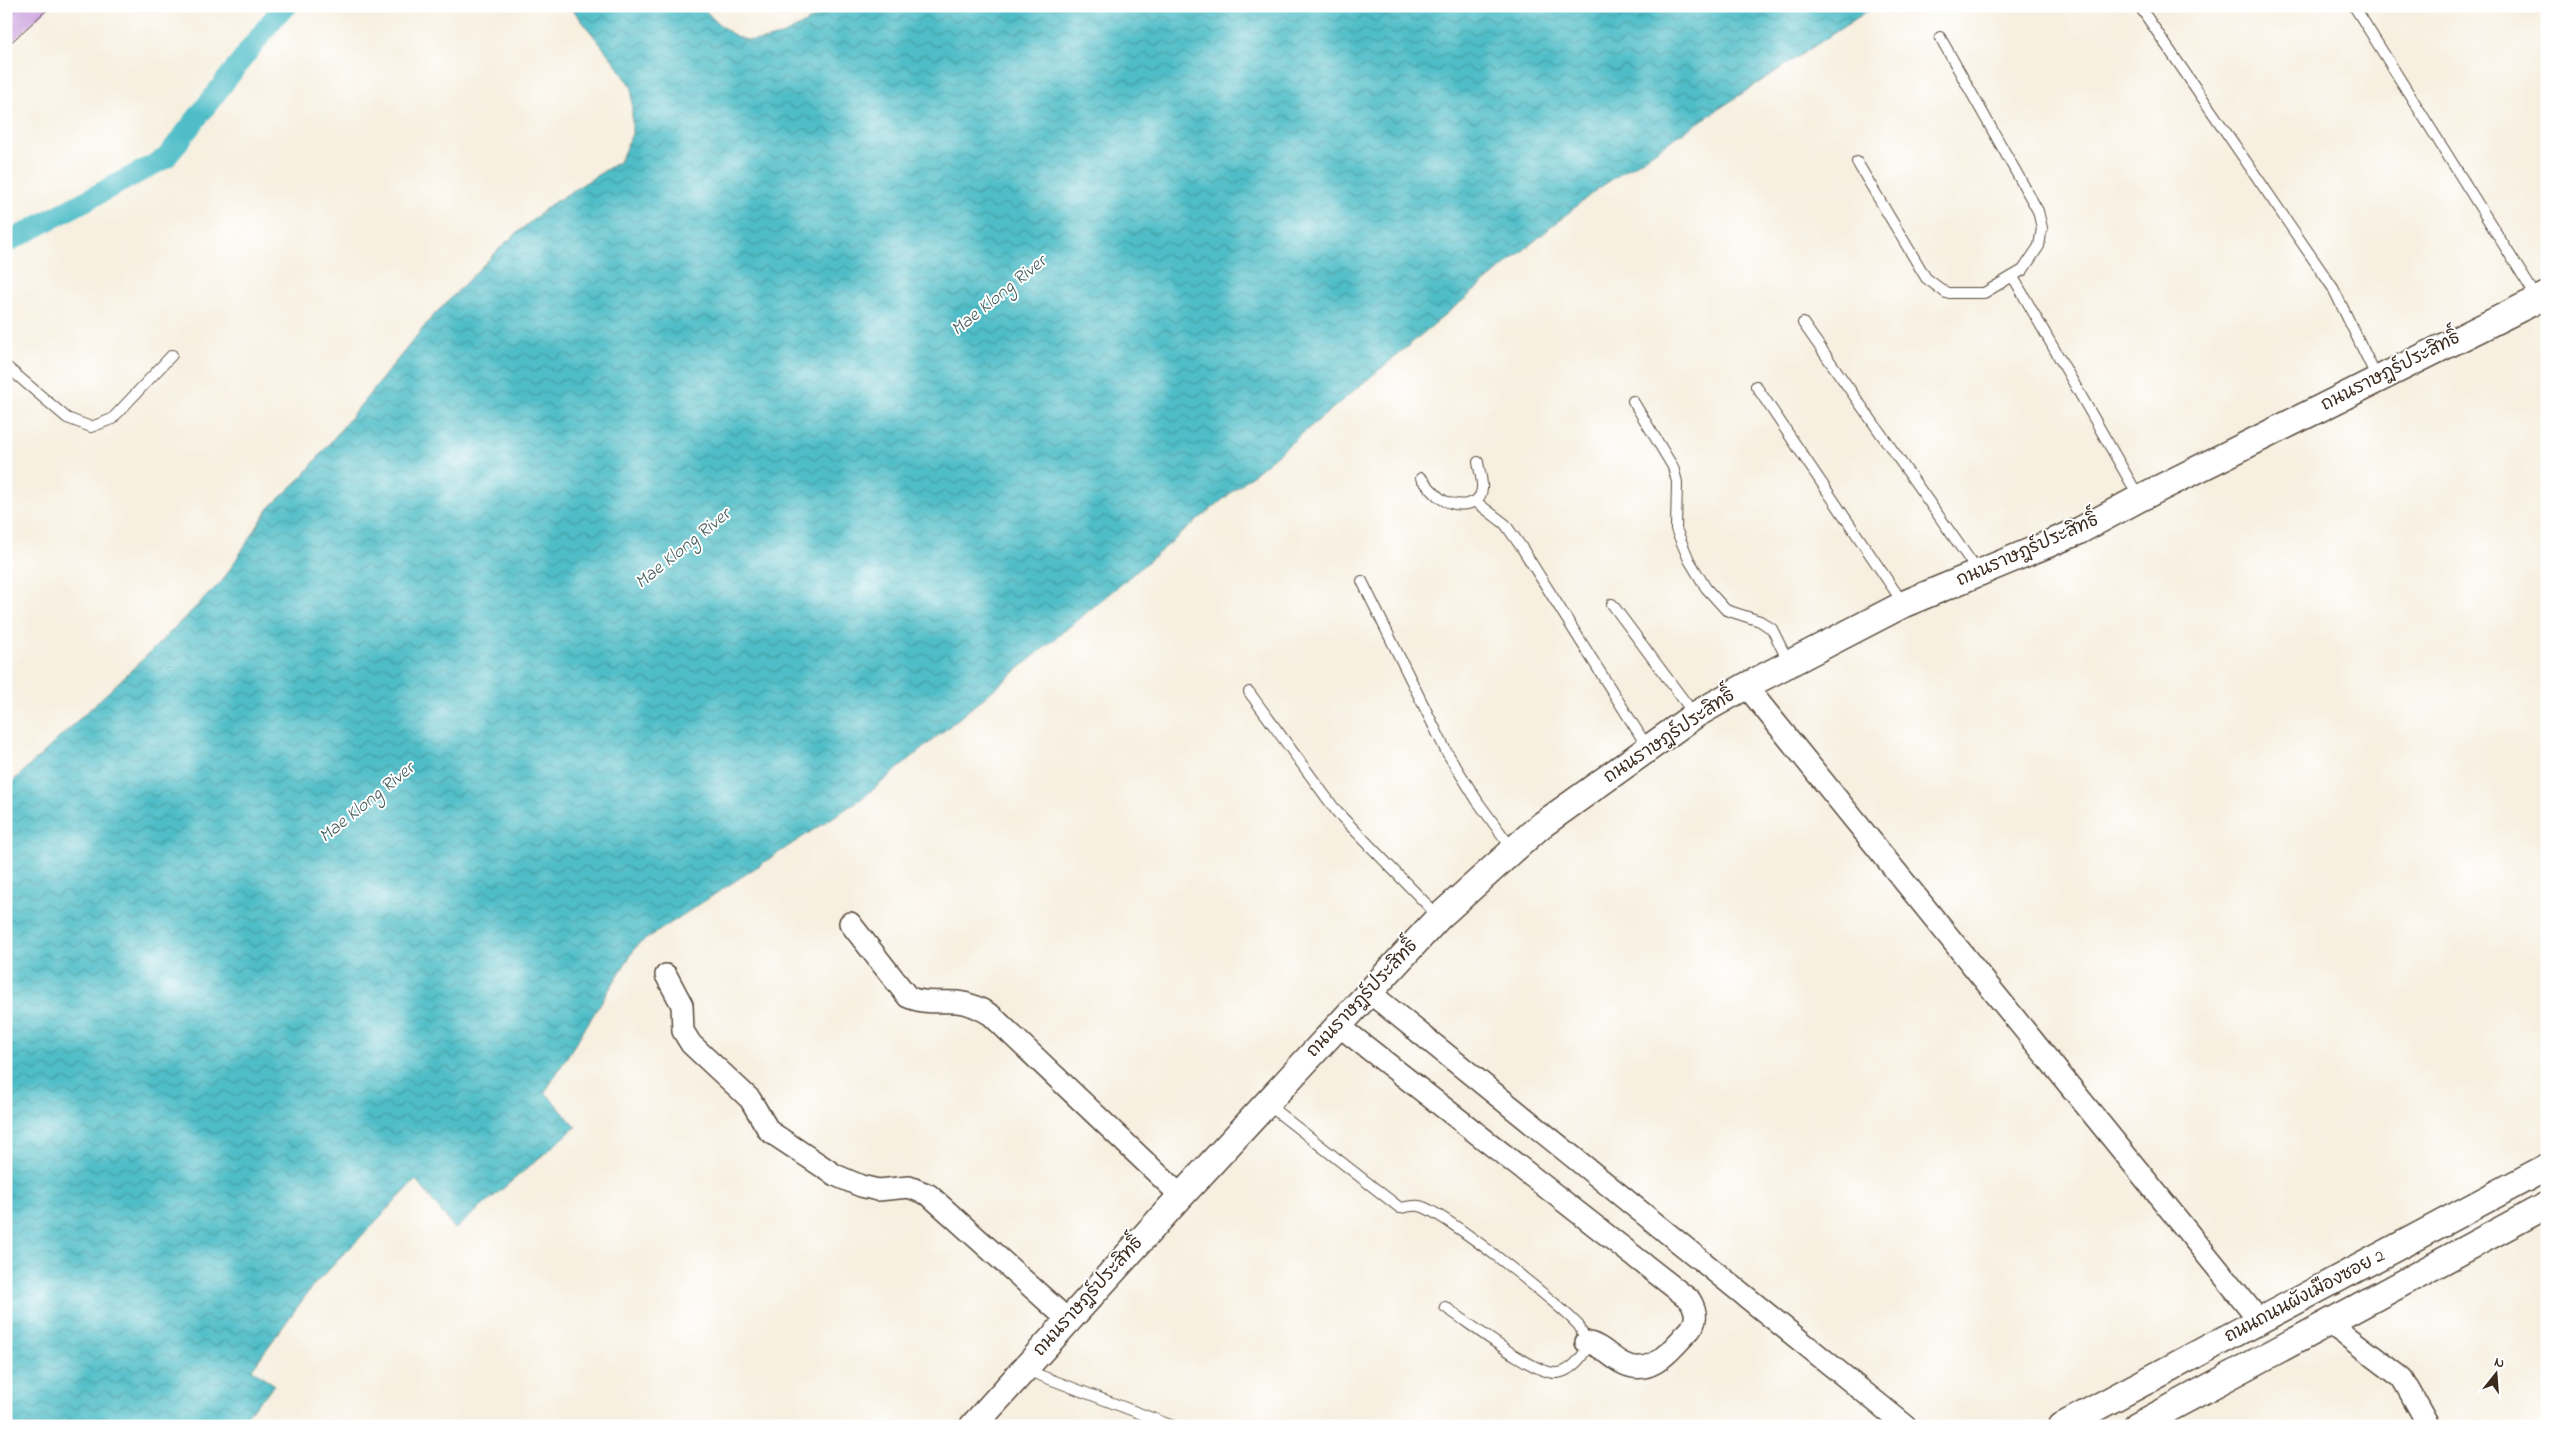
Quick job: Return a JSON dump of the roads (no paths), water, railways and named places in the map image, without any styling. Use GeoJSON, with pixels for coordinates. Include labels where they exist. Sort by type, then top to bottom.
{"type":"FeatureCollection","features":[{"type":"Feature","properties":{"kind":"street","name":"ถนนราษฎร์ประสิทธิ์"},"geometry":{"type":"LineString","coordinates":[[973,1426],[1180,1196],[1439,917],[1538,827],[1695,715],[1789,663],[1904,604],[1980,574],[2077,532],[2140,498],[2542,297]]}},
{"type":"Feature","properties":{"kind":"street"},"geometry":{"type":"LineString","coordinates":[[1746,686],[2260,1321]]}},
{"type":"Feature","properties":{"kind":"street"},"geometry":{"type":"LineString","coordinates":[[850,923],[908,997],[930,1002],[958,1002],[976,1006],[991,1015],[1180,1196]]}},
{"type":"Feature","properties":{"kind":"street"},"geometry":{"type":"LineString","coordinates":[[666,975],[682,1005],[683,1031],[691,1044],[750,1099],[769,1131],[836,1175],[861,1186],[878,1190],[909,1187],[929,1194],[1068,1320]]}},
{"type":"Feature","properties":{"kind":"street"},"geometry":{"type":"LineString","coordinates":[[1370,992],[1906,1426]]}},
{"type":"Feature","properties":{"kind":"street"},"geometry":{"type":"LineString","coordinates":[[1338,1026],[1690,1300],[1696,1309],[1692,1328],[1655,1365],[1639,1368],[1622,1363],[1595,1344],[1586,1342]]}},
{"type":"Feature","properties":{"kind":"street","name":"ถนนถนนผังเมืองซอย 2"},"geometry":{"type":"LineString","coordinates":[[2062,1426],[2547,1167]]}},
{"type":"Feature","properties":{"kind":"street","name":"ถนนถนนผังเมืองซอย 2"},"geometry":{"type":"LineString","coordinates":[[2137,1426],[2547,1204]]}},
{"type":"Feature","properties":{"kind":"street"},"geometry":{"type":"LineString","coordinates":[[2328,1322],[2402,1378],[2429,1426]]}},
{"type":"Feature","properties":{"kind":"street"},"geometry":{"type":"LineString","coordinates":[[984,1426],[1025,1370]]}},
{"type":"Feature","properties":{"kind":"lane"},"geometry":{"type":"LineString","coordinates":[[2354,6],[2542,297]]}},
{"type":"Feature","properties":{"kind":"lane"},"geometry":{"type":"LineString","coordinates":[[2142,10],[2333,288],[2378,379]]}},
{"type":"Feature","properties":{"kind":"lane"},"geometry":{"type":"LineString","coordinates":[[1857,162],[1926,278],[1946,293],[1984,293],[2023,270],[2039,246],[2042,228],[2038,211],[1940,36]]}},
{"type":"Feature","properties":{"kind":"lane"},"geometry":{"type":"LineString","coordinates":[[2013,277],[2140,498]]}},
{"type":"Feature","properties":{"kind":"lane"},"geometry":{"type":"LineString","coordinates":[[1803,323],[1980,574]]}},
{"type":"Feature","properties":{"kind":"lane"},"geometry":{"type":"LineString","coordinates":[[6,366],[67,418],[91,427],[112,419],[172,355]]}},
{"type":"Feature","properties":{"kind":"lane"},"geometry":{"type":"LineString","coordinates":[[1756,386],[1904,604]]}},
{"type":"Feature","properties":{"kind":"lane"},"geometry":{"type":"LineString","coordinates":[[1633,401],[1673,467],[1677,482],[1676,529],[1689,560],[1706,588],[1726,610],[1760,621],[1772,629],[1789,663]]}},
{"type":"Feature","properties":{"kind":"lane"},"geometry":{"type":"LineString","coordinates":[[1420,478],[1441,499],[1456,505],[1472,504],[1480,498],[1483,489],[1478,462]]}},
{"type":"Feature","properties":{"kind":"lane"},"geometry":{"type":"LineString","coordinates":[[1475,501],[1505,524],[1522,548],[1649,749]]}},
{"type":"Feature","properties":{"kind":"lane"},"geometry":{"type":"LineString","coordinates":[[1362,581],[1446,751],[1478,802],[1513,850]]}},
{"type":"Feature","properties":{"kind":"lane"},"geometry":{"type":"LineString","coordinates":[[1612,604],[1695,715]]}},
{"type":"Feature","properties":{"kind":"lane"},"geometry":{"type":"LineString","coordinates":[[1249,692],[1337,812],[1439,917]]}},
{"type":"Feature","properties":{"kind":"lane"},"geometry":{"type":"LineString","coordinates":[[1266,1104],[1400,1208],[1420,1206],[1427,1209],[1485,1248],[1564,1310],[1581,1328],[1588,1347],[1581,1360],[1558,1374],[1539,1370],[1445,1307]]}},
{"type":"Feature","properties":{"kind":"lane"},"geometry":{"type":"LineString","coordinates":[[1025,1370],[1173,1426]]}},
{"type":"Feature","properties":{"kind":"water","name":"Mae Klong River"},"geometry":{"type":"Polygon","coordinates":[[[570,6],[701,6],[726,30],[736,36],[747,40],[760,40],[773,38],[799,27],[832,6],[1875,6],[1596,190],[864,797],[637,945],[545,1092],[576,1127],[455,1229],[416,1180],[312,1287],[252,1369],[275,1385],[236,1426],[6,1426],[6,788],[142,660],[223,580],[269,508],[303,476],[432,317],[504,244],[550,205],[620,161],[632,134],[632,88],[616,64],[570,6]]]}},
{"type":"Feature","properties":{"kind":"waterway"},"geometry":{"type":"LineString","coordinates":[[6,243],[166,158],[277,14],[287,6]]}}]}
